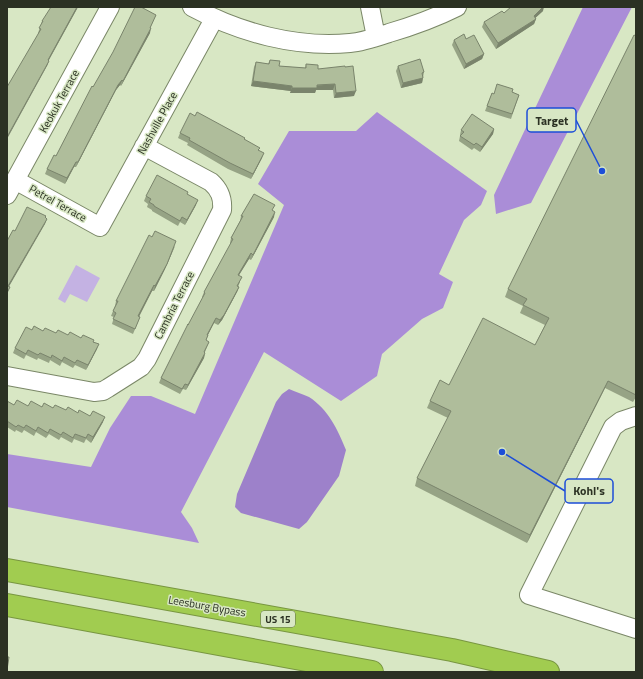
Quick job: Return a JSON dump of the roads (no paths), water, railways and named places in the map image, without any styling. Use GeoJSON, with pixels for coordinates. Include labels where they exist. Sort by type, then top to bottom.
{"type":"FeatureCollection","features":[{"type":"Feature","properties":{"kind":"highway","name":"Leesburg Bypass"},"geometry":{"type":"LineString","coordinates":[[7,570],[452,650],[548,672]]}},
{"type":"Feature","properties":{"kind":"highway"},"geometry":{"type":"LineString","coordinates":[[7,605],[372,672]]}},
{"type":"Feature","properties":{"kind":"street","name":"Keokuk Terrace"},"geometry":{"type":"LineString","coordinates":[[11,188],[110,7]]}},
{"type":"Feature","properties":{"kind":"street"},"geometry":{"type":"LineString","coordinates":[[192,7],[214,19],[268,37],[297,42],[323,44],[352,43],[376,37],[414,26],[438,17],[457,7]]}},
{"type":"Feature","properties":{"kind":"street"},"geometry":{"type":"LineString","coordinates":[[370,7],[376,37]]}},
{"type":"Feature","properties":{"kind":"street","name":"Nashville Place"},"geometry":{"type":"LineString","coordinates":[[100,227],[214,19]]}},
{"type":"Feature","properties":{"kind":"street","name":"Cambria Terrace"},"geometry":{"type":"LineString","coordinates":[[7,376],[94,392],[108,388],[142,367],[147,359],[222,210],[223,202],[221,194],[211,182],[144,146]]}},
{"type":"Feature","properties":{"kind":"street","name":"Petrel Terrace"},"geometry":{"type":"LineString","coordinates":[[11,188],[100,227]]}},
{"type":"Feature","properties":{"kind":"street"},"geometry":{"type":"LineString","coordinates":[[636,416],[621,421],[613,427],[529,595],[636,628]]}},
{"type":"Feature","properties":{"kind":"place","name":"Target"},"geometry":{"type":"Point","coordinates":[602,171]}},
{"type":"Feature","properties":{"kind":"place","name":"Kohl's"},"geometry":{"type":"Point","coordinates":[502,452]}}]}
